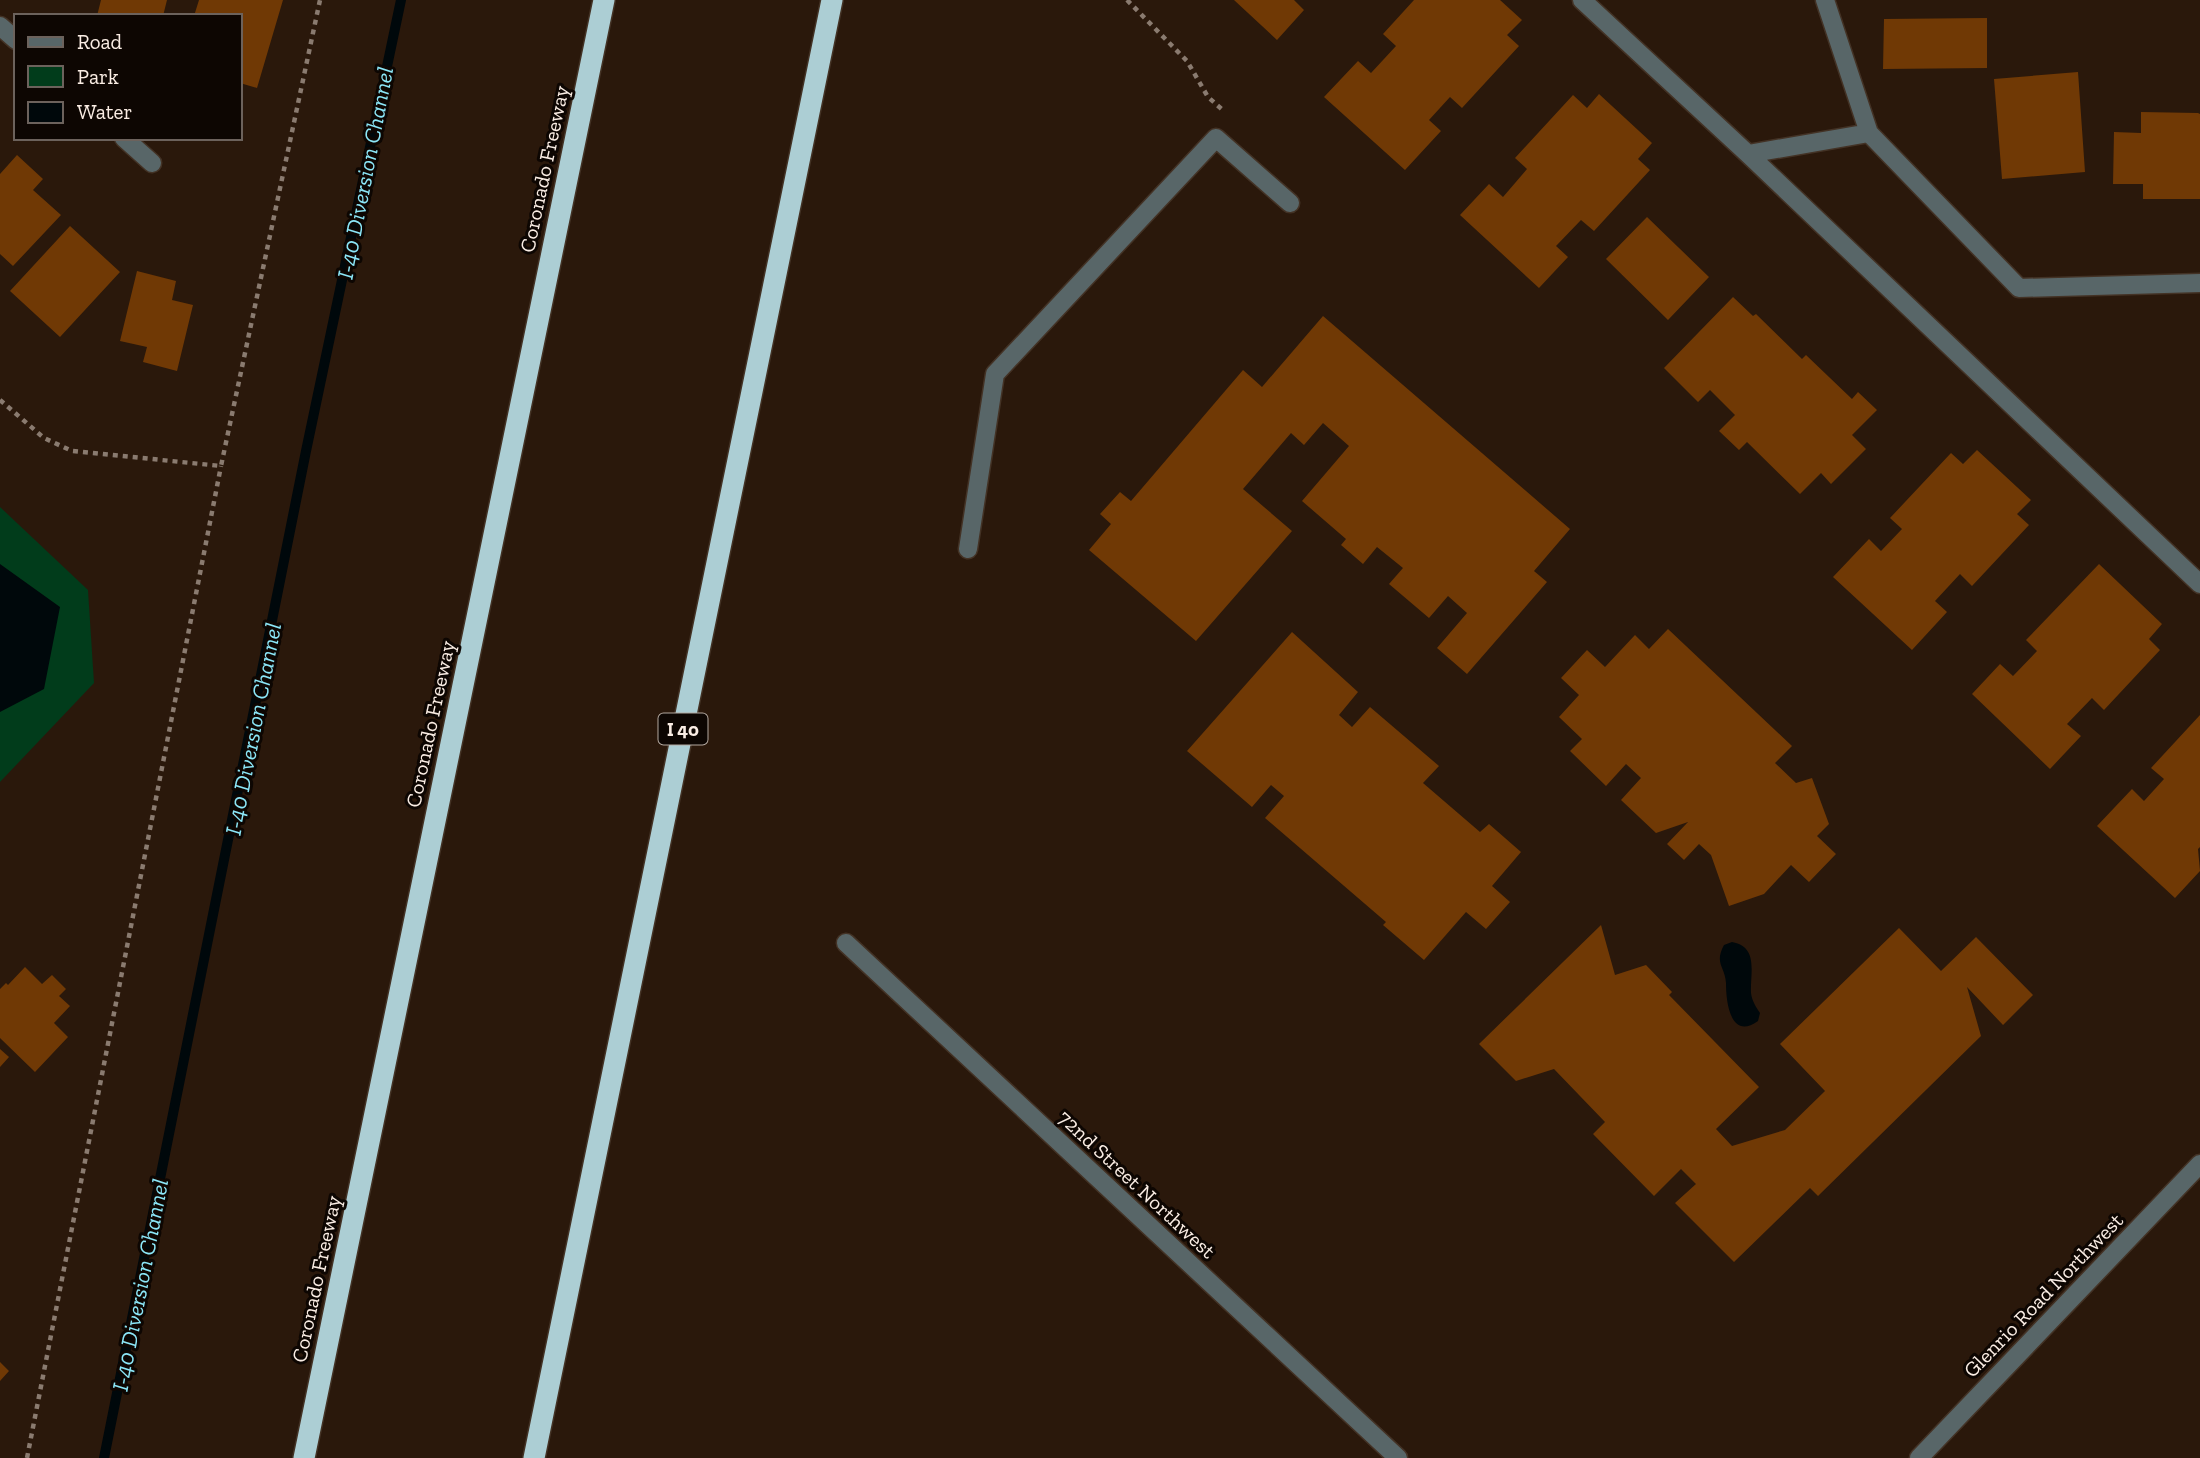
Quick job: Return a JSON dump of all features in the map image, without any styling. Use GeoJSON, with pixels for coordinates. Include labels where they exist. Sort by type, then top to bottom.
{"type":"FeatureCollection","features":[{"type":"Feature","properties":{"kind":"highway","name":"Coronado Freeway"},"geometry":{"type":"LineString","coordinates":[[304,1458],[604,0]]}},
{"type":"Feature","properties":{"kind":"highway","name":"I 40"},"geometry":{"type":"LineString","coordinates":[[534,1458],[832,0]]}},
{"type":"Feature","properties":{"kind":"street"},"geometry":{"type":"LineString","coordinates":[[1582,0],[2200,584]]}},
{"type":"Feature","properties":{"kind":"street"},"geometry":{"type":"LineString","coordinates":[[1825,0],[1869,133],[2019,288],[2200,283]]}},
{"type":"Feature","properties":{"kind":"street"},"geometry":{"type":"LineString","coordinates":[[0,26],[14,38]]}},
{"type":"Feature","properties":{"kind":"street"},"geometry":{"type":"LineString","coordinates":[[1748,154],[1869,133]]}},
{"type":"Feature","properties":{"kind":"street"},"geometry":{"type":"LineString","coordinates":[[968,550],[995,374],[1216,138],[1290,203]]}},
{"type":"Feature","properties":{"kind":"street"},"geometry":{"type":"LineString","coordinates":[[126,140],[152,163]]}},
{"type":"Feature","properties":{"kind":"street","name":"72nd Street Northwest"},"geometry":{"type":"LineString","coordinates":[[846,943],[1398,1458]]}},
{"type":"Feature","properties":{"kind":"street","name":"Glenrio Road Northwest"},"geometry":{"type":"LineString","coordinates":[[1919,1458],[2200,1164]]}},
{"type":"Feature","properties":{"kind":"path"},"geometry":{"type":"LineString","coordinates":[[27,1458],[221,466],[320,0]]}},
{"type":"Feature","properties":{"kind":"path"},"geometry":{"type":"LineString","coordinates":[[1127,0],[1187,61],[1208,97],[1228,115]]}},
{"type":"Feature","properties":{"kind":"path"},"geometry":{"type":"LineString","coordinates":[[0,400],[44,438],[72,451],[221,466]]}},
{"type":"Feature","properties":{"kind":"green space"},"geometry":{"type":"Polygon","coordinates":[[[0,507],[88,590],[94,683],[0,782],[0,507]]]}},
{"type":"Feature","properties":{"kind":"water"},"geometry":{"type":"Polygon","coordinates":[[[0,564],[60,607],[44,689],[0,712],[0,564]]]}},
{"type":"Feature","properties":{"kind":"water"},"geometry":{"type":"Polygon","coordinates":[[[1732,942],[1741,945],[1750,955],[1751,993],[1760,1013],[1758,1021],[1749,1026],[1736,1023],[1727,999],[1720,957],[1724,945],[1732,942]]]}},
{"type":"Feature","properties":{"kind":"building"},"geometry":{"type":"Polygon","coordinates":[[[101,0],[167,0],[164,14],[98,14],[101,0]]]}},
{"type":"Feature","properties":{"kind":"building"},"geometry":{"type":"Polygon","coordinates":[[[199,0],[283,0],[257,88],[242,84],[242,14],[195,14],[199,0]]]}},
{"type":"Feature","properties":{"kind":"building"},"geometry":{"type":"Polygon","coordinates":[[[1234,0],[1294,0],[1304,10],[1277,40],[1234,0]]]}},
{"type":"Feature","properties":{"kind":"building"},"geometry":{"type":"Polygon","coordinates":[[[1414,0],[1500,0],[1522,20],[1507,35],[1519,46],[1462,108],[1450,97],[1429,120],[1441,131],[1405,170],[1324,97],[1358,61],[1371,73],[1396,46],[1383,34],[1414,0]]]}},
{"type":"Feature","properties":{"kind":"building"},"geometry":{"type":"Polygon","coordinates":[[[1987,18],[1987,68],[1883,69],[1884,19],[1987,18]]]}},
{"type":"Feature","properties":{"kind":"building"},"geometry":{"type":"Polygon","coordinates":[[[2078,72],[2085,172],[2002,179],[1994,79],[2078,72]]]}},
{"type":"Feature","properties":{"kind":"building"},"geometry":{"type":"Polygon","coordinates":[[[1599,94],[1652,143],[1638,159],[1650,170],[1594,231],[1581,220],[1556,246],[1568,257],[1539,288],[1460,215],[1489,184],[1503,197],[1527,169],[1515,158],[1573,95],[1587,108],[1599,94]]]}},
{"type":"Feature","properties":{"kind":"building"},"geometry":{"type":"Polygon","coordinates":[[[2141,112],[2200,114],[2200,199],[2143,199],[2143,184],[2113,184],[2114,132],[2141,133],[2141,112]]]}},
{"type":"Feature","properties":{"kind":"building"},"geometry":{"type":"Polygon","coordinates":[[[17,155],[43,179],[33,190],[61,215],[13,266],[0,254],[0,174],[17,155]]]}},
{"type":"Feature","properties":{"kind":"building"},"geometry":{"type":"Polygon","coordinates":[[[1647,217],[1709,277],[1668,320],[1606,259],[1647,217]]]}},
{"type":"Feature","properties":{"kind":"building"},"geometry":{"type":"Polygon","coordinates":[[[70,226],[120,272],[60,337],[10,291],[70,226]]]}},
{"type":"Feature","properties":{"kind":"building"},"geometry":{"type":"Polygon","coordinates":[[[137,271],[176,281],[172,300],[193,305],[177,371],[143,362],[147,347],[120,341],[137,271]]]}},
{"type":"Feature","properties":{"kind":"building"},"geometry":{"type":"Polygon","coordinates":[[[1733,297],[1753,316],[1756,314],[1802,359],[1806,355],[1852,399],[1858,392],[1877,410],[1852,435],[1866,449],[1831,484],[1821,473],[1800,494],[1747,442],[1739,450],[1719,431],[1735,415],[1710,390],[1698,402],[1664,368],[1733,297]]]}},
{"type":"Feature","properties":{"kind":"building"},"geometry":{"type":"Polygon","coordinates":[[[1323,316],[1570,529],[1534,571],[1547,582],[1467,674],[1437,648],[1467,613],[1448,596],[1429,618],[1389,584],[1403,568],[1377,547],[1363,564],[1341,545],[1346,539],[1302,501],[1349,446],[1323,423],[1304,445],[1291,433],[1243,489],[1292,531],[1196,641],[1089,550],[1111,524],[1100,514],[1120,492],[1131,501],[1243,370],[1262,387],[1323,316]]]}},
{"type":"Feature","properties":{"kind":"building"},"geometry":{"type":"Polygon","coordinates":[[[1977,450],[2031,500],[2017,514],[2029,525],[1972,586],[1960,574],[1935,601],[1947,612],[1912,650],[1833,577],[1869,539],[1881,551],[1902,529],[1890,518],[1951,453],[1963,464],[1977,450]]]}},
{"type":"Feature","properties":{"kind":"building"},"geometry":{"type":"Polygon","coordinates":[[[2099,564],[2162,624],[2149,639],[2160,650],[2104,710],[2092,698],[2067,724],[2081,736],[2050,769],[1972,694],[2000,664],[2013,676],[2037,651],[2026,640],[2099,564]]]}},
{"type":"Feature","properties":{"kind":"building"},"geometry":{"type":"Polygon","coordinates":[[[1668,629],[1792,746],[1775,763],[1796,783],[1812,778],[1829,824],[1817,836],[1836,854],[1809,882],[1791,865],[1764,894],[1729,906],[1711,855],[1699,844],[1684,860],[1667,844],[1688,822],[1656,833],[1621,800],[1641,778],[1626,764],[1606,786],[1570,751],[1582,739],[1559,717],[1579,695],[1561,678],[1587,650],[1605,667],[1635,635],[1649,649],[1668,629]]]}},
{"type":"Feature","properties":{"kind":"building"},"geometry":{"type":"Polygon","coordinates":[[[1292,632],[1358,692],[1339,715],[1352,727],[1370,707],[1439,766],[1423,783],[1480,832],[1489,824],[1521,852],[1492,886],[1510,902],[1486,929],[1466,912],[1424,960],[1383,925],[1386,922],[1265,818],[1284,796],[1271,785],[1252,807],[1187,751],[1292,632]]]}},
{"type":"Feature","properties":{"kind":"building"},"geometry":{"type":"Polygon","coordinates":[[[2200,715],[2200,871],[2175,898],[2097,826],[2132,789],[2144,801],[2164,779],[2151,768],[2200,715]]]}},
{"type":"Feature","properties":{"kind":"building"},"geometry":{"type":"Polygon","coordinates":[[[1601,925],[1615,975],[1646,965],[1672,992],[1669,995],[1759,1087],[1716,1129],[1732,1146],[1785,1130],[1825,1091],[1780,1044],[1899,928],[1941,971],[1976,937],[2033,995],[2003,1025],[1967,987],[1981,1036],[1818,1196],[1810,1188],[1734,1262],[1675,1203],[1696,1184],[1681,1169],[1654,1196],[1593,1134],[1605,1122],[1554,1069],[1516,1081],[1479,1044],[1601,925]]]}},
{"type":"Feature","properties":{"kind":"building"},"geometry":{"type":"Polygon","coordinates":[[[25,967],[42,984],[52,975],[66,989],[59,996],[70,1006],[54,1023],[68,1037],[35,1072],[0,1038],[0,989],[6,983],[8,985],[25,967]]]}},
{"type":"Feature","properties":{"kind":"building"},"geometry":{"type":"Polygon","coordinates":[[[0,1049],[9,1057],[0,1067],[0,1049]]]}},
{"type":"Feature","properties":{"kind":"building"},"geometry":{"type":"Polygon","coordinates":[[[0,1362],[9,1371],[0,1381],[0,1362]]]}},
{"type":"Feature","properties":{"kind":"waterway","name":"I-40 Diversion Channel"},"geometry":{"type":"LineString","coordinates":[[104,1458],[306,451],[401,0]]}}]}
